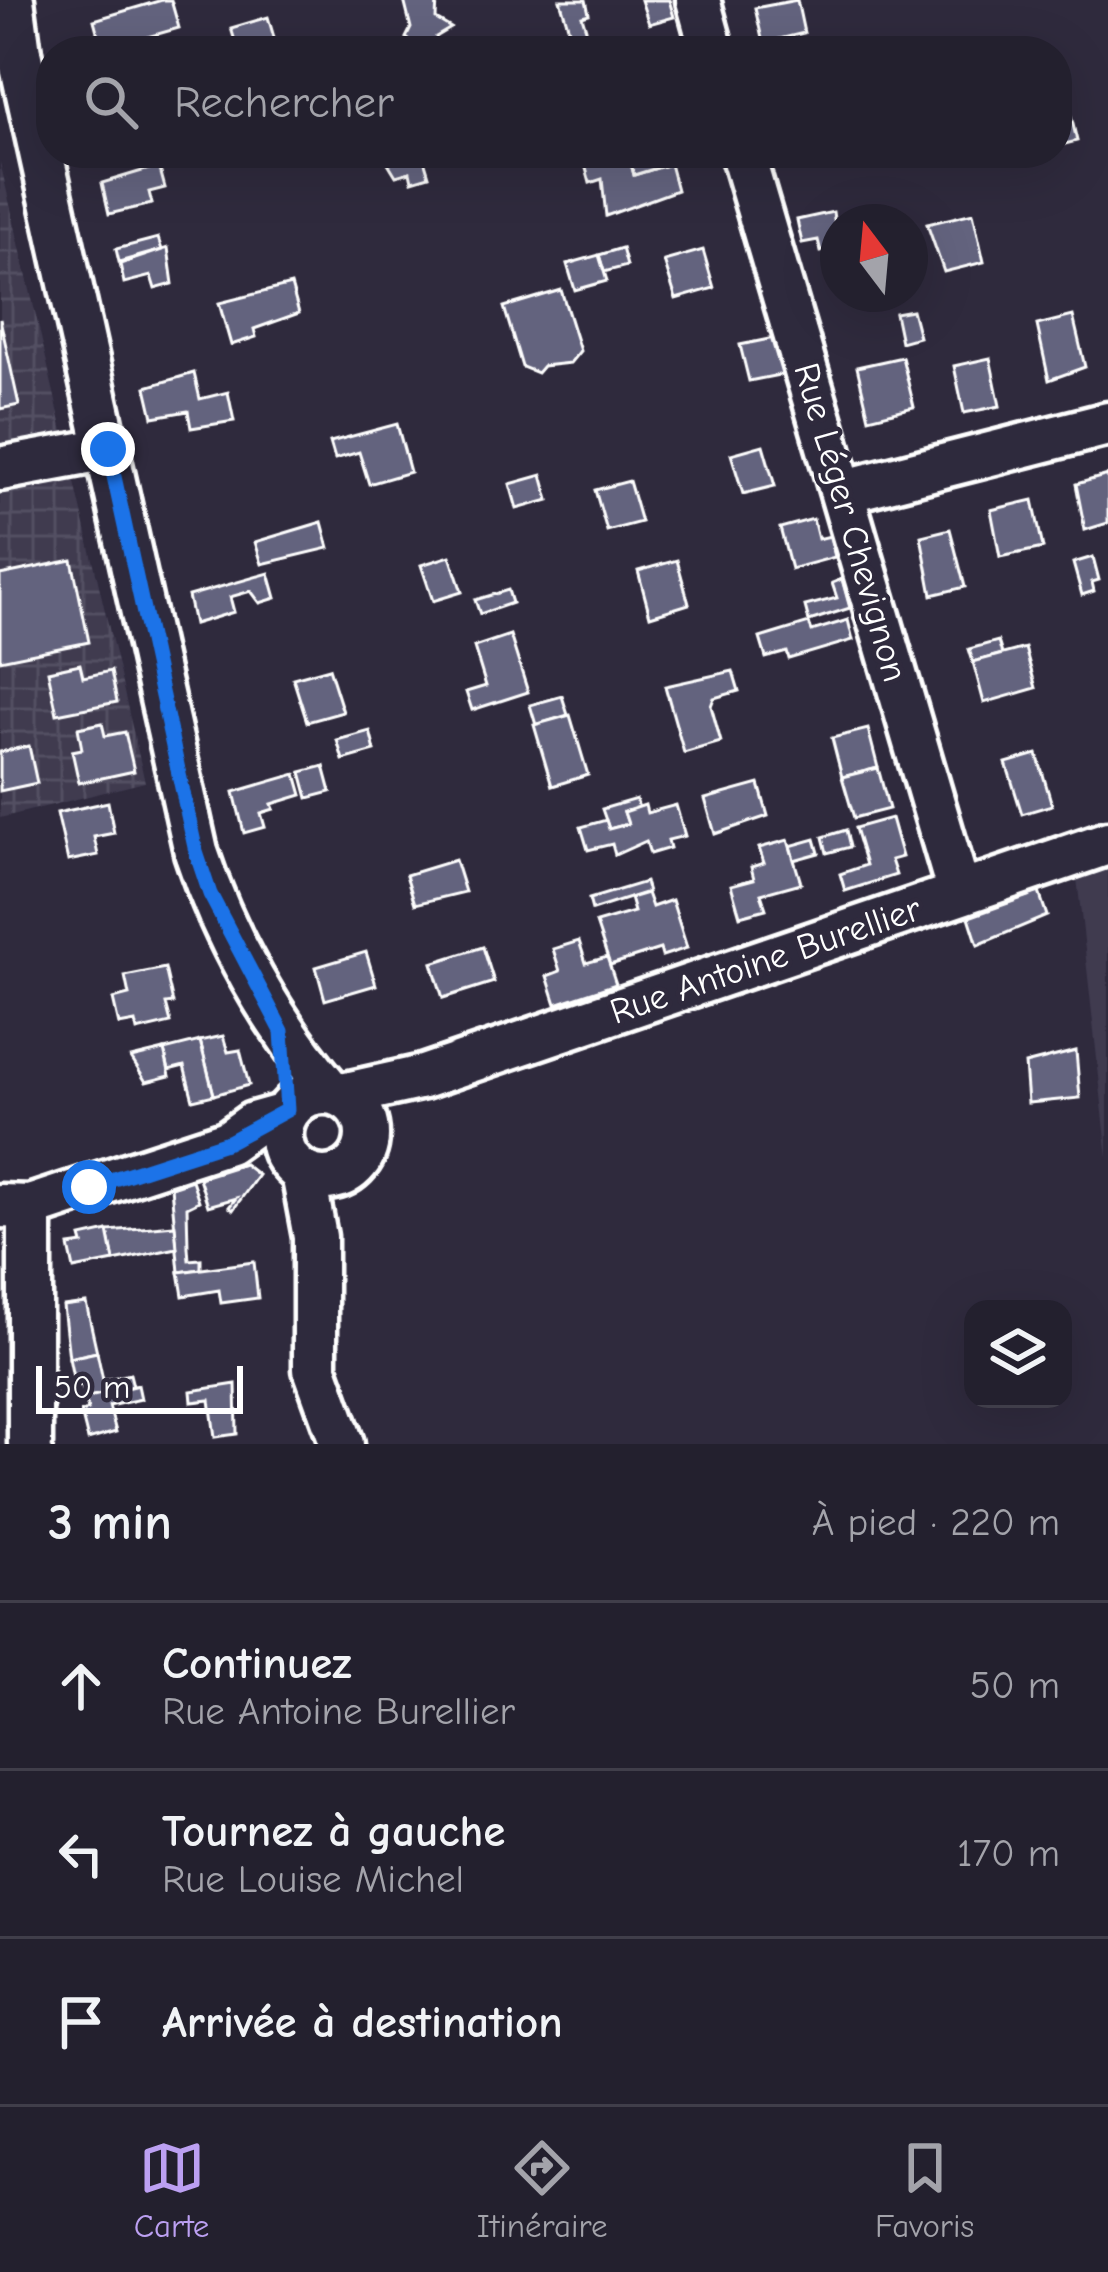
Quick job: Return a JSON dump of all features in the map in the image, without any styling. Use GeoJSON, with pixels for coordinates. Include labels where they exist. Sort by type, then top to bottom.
{"type":"FeatureCollection","features":[{"type":"Feature","properties":{"kind":"street"},"geometry":{"type":"LineString","coordinates":[[12,0],[36,129]]}},
{"type":"Feature","properties":{"kind":"street"},"geometry":{"type":"LineString","coordinates":[[698,0],[708,36]]}},
{"type":"Feature","properties":{"kind":"street"},"geometry":{"type":"LineString","coordinates":[[0,11],[19,53]]}},
{"type":"Feature","properties":{"kind":"street"},"geometry":{"type":"LineString","coordinates":[[45,168],[196,852],[210,894],[282,1031],[362,1114],[368,1131],[360,1158],[346,1172],[315,1238]]}},
{"type":"Feature","properties":{"kind":"street","name":"Rue Léger Chevignon"},"geometry":{"type":"LineString","coordinates":[[747,168],[845,490],[959,892]]}},
{"type":"Feature","properties":{"kind":"street"},"geometry":{"type":"LineString","coordinates":[[845,490],[1108,424]]}},
{"type":"Feature","properties":{"kind":"street"},"geometry":{"type":"LineString","coordinates":[[0,469],[108,449]]}},
{"type":"Feature","properties":{"kind":"street","name":"Rue Antoine Burellier"},"geometry":{"type":"LineString","coordinates":[[337,1093],[423,1077],[1108,843]]}},
{"type":"Feature","properties":{"kind":"street"},"geometry":{"type":"LineString","coordinates":[[282,1031],[286,1112],[280,1139],[297,1168],[315,1238],[315,1369],[342,1444]]}},
{"type":"Feature","properties":{"kind":"street","name":"Rue Antoine Burellier"},"geometry":{"type":"LineString","coordinates":[[368,1131],[423,1077]]}},
{"type":"Feature","properties":{"kind":"street"},"geometry":{"type":"LineString","coordinates":[[30,1444],[15,1207],[228,1142],[253,1124],[286,1112],[307,1094],[337,1093]]}},
{"type":"Feature","properties":{"kind":"street"},"geometry":{"type":"LineString","coordinates":[[228,1142],[320,1178],[346,1172]]}},
{"type":"Feature","properties":{"kind":"shaded area"},"geometry":{"type":"Polygon","coordinates":[[[0,162],[145,782],[0,818],[0,162]]]}},
{"type":"Feature","properties":{"kind":"shaded area"},"geometry":{"type":"Polygon","coordinates":[[[1108,869],[1108,1158],[1077,878],[1108,869]]]}},
{"type":"Feature","properties":{"kind":"building"},"geometry":{"type":"Polygon","coordinates":[[[171,0],[179,28],[151,36],[98,36],[94,20],[171,0]]]}},
{"type":"Feature","properties":{"kind":"building"},"geometry":{"type":"Polygon","coordinates":[[[404,0],[437,0],[436,19],[451,28],[438,36],[407,36],[411,28],[404,0]]]}},
{"type":"Feature","properties":{"kind":"building"},"geometry":{"type":"Polygon","coordinates":[[[560,0],[586,0],[589,14],[582,16],[588,36],[571,36],[560,0]]]}},
{"type":"Feature","properties":{"kind":"building"},"geometry":{"type":"Polygon","coordinates":[[[641,0],[669,0],[674,17],[649,24],[641,0]]]}},
{"type":"Feature","properties":{"kind":"building"},"geometry":{"type":"Polygon","coordinates":[[[797,0],[804,33],[761,36],[755,8],[797,0]]]}},
{"type":"Feature","properties":{"kind":"building"},"geometry":{"type":"Polygon","coordinates":[[[268,17],[274,36],[233,36],[231,28],[268,17]]]}},
{"type":"Feature","properties":{"kind":"building"},"geometry":{"type":"Polygon","coordinates":[[[160,168],[165,188],[149,192],[152,204],[109,214],[102,183],[160,168]]]}},
{"type":"Feature","properties":{"kind":"building"},"geometry":{"type":"Polygon","coordinates":[[[391,168],[427,168],[429,176],[412,181],[410,172],[396,176],[391,168]]]}},
{"type":"Feature","properties":{"kind":"building"},"geometry":{"type":"Polygon","coordinates":[[[586,168],[632,168],[634,175],[671,168],[677,190],[606,216],[602,179],[590,183],[586,168]]]}},
{"type":"Feature","properties":{"kind":"building"},"geometry":{"type":"Polygon","coordinates":[[[973,213],[984,262],[944,272],[928,224],[973,213]]]}},
{"type":"Feature","properties":{"kind":"building"},"geometry":{"type":"Polygon","coordinates":[[[820,215],[820,248],[818,240],[802,243],[797,220],[820,215]]]}},
{"type":"Feature","properties":{"kind":"building"},"geometry":{"type":"Polygon","coordinates":[[[158,238],[162,250],[119,262],[116,249],[158,238]]]}},
{"type":"Feature","properties":{"kind":"building"},"geometry":{"type":"Polygon","coordinates":[[[168,248],[173,284],[155,289],[151,276],[124,283],[120,264],[168,248]]]}},
{"type":"Feature","properties":{"kind":"building"},"geometry":{"type":"Polygon","coordinates":[[[622,248],[627,266],[604,272],[599,255],[622,248]]]}},
{"type":"Feature","properties":{"kind":"building"},"geometry":{"type":"Polygon","coordinates":[[[703,250],[714,288],[676,299],[664,261],[703,250]]]}},
{"type":"Feature","properties":{"kind":"building"},"geometry":{"type":"Polygon","coordinates":[[[599,255],[607,281],[575,290],[567,264],[599,255]]]}},
{"type":"Feature","properties":{"kind":"building"},"geometry":{"type":"Polygon","coordinates":[[[291,285],[299,313],[254,329],[256,337],[231,345],[219,303],[291,285]]]}},
{"type":"Feature","properties":{"kind":"building"},"geometry":{"type":"Polygon","coordinates":[[[561,290],[580,351],[570,363],[543,366],[537,373],[522,367],[504,307],[561,290]]]}},
{"type":"Feature","properties":{"kind":"building"},"geometry":{"type":"Polygon","coordinates":[[[913,312],[919,337],[901,342],[895,313],[913,312]]]}},
{"type":"Feature","properties":{"kind":"building"},"geometry":{"type":"Polygon","coordinates":[[[1073,316],[1085,367],[1049,380],[1037,325],[1073,316]]]}},
{"type":"Feature","properties":{"kind":"building"},"geometry":{"type":"Polygon","coordinates":[[[0,319],[19,405],[0,409],[0,319]]]}},
{"type":"Feature","properties":{"kind":"building"},"geometry":{"type":"Polygon","coordinates":[[[774,338],[784,374],[749,381],[740,345],[774,338]]]}},
{"type":"Feature","properties":{"kind":"building"},"geometry":{"type":"Polygon","coordinates":[[[902,357],[914,407],[869,418],[857,367],[902,357]]]}},
{"type":"Feature","properties":{"kind":"building"},"geometry":{"type":"Polygon","coordinates":[[[990,358],[1000,406],[964,413],[954,366],[990,358]]]}},
{"type":"Feature","properties":{"kind":"building"},"geometry":{"type":"Polygon","coordinates":[[[194,373],[200,399],[228,392],[234,421],[191,428],[188,411],[153,417],[146,387],[194,373]]]}},
{"type":"Feature","properties":{"kind":"building"},"geometry":{"type":"Polygon","coordinates":[[[397,424],[410,472],[369,484],[359,452],[335,459],[330,442],[397,424]]]}},
{"type":"Feature","properties":{"kind":"building"},"geometry":{"type":"Polygon","coordinates":[[[763,445],[775,486],[743,494],[731,454],[763,445]]]}},
{"type":"Feature","properties":{"kind":"building"},"geometry":{"type":"Polygon","coordinates":[[[542,475],[549,500],[517,509],[510,484],[542,475]]]}},
{"type":"Feature","properties":{"kind":"building"},"geometry":{"type":"Polygon","coordinates":[[[1108,475],[1108,523],[1085,530],[1076,484],[1108,475]]]}},
{"type":"Feature","properties":{"kind":"building"},"geometry":{"type":"Polygon","coordinates":[[[629,481],[641,522],[607,531],[595,490],[629,481]]]}},
{"type":"Feature","properties":{"kind":"building"},"geometry":{"type":"Polygon","coordinates":[[[1033,500],[1043,548],[1000,557],[991,510],[1033,500]]]}},
{"type":"Feature","properties":{"kind":"building"},"geometry":{"type":"Polygon","coordinates":[[[813,519],[818,539],[830,536],[835,557],[791,569],[780,528],[813,519]]]}},
{"type":"Feature","properties":{"kind":"building"},"geometry":{"type":"Polygon","coordinates":[[[322,522],[329,548],[262,564],[255,542],[322,522]]]}},
{"type":"Feature","properties":{"kind":"building"},"geometry":{"type":"Polygon","coordinates":[[[950,529],[965,587],[932,595],[921,536],[950,529]]]}},
{"type":"Feature","properties":{"kind":"building"},"geometry":{"type":"Polygon","coordinates":[[[450,556],[462,592],[433,601],[421,565],[450,556]]]}},
{"type":"Feature","properties":{"kind":"building"},"geometry":{"type":"Polygon","coordinates":[[[1093,557],[1099,580],[1092,582],[1094,591],[1082,595],[1073,563],[1093,557]]]}},
{"type":"Feature","properties":{"kind":"building"},"geometry":{"type":"Polygon","coordinates":[[[72,560],[89,642],[0,660],[0,575],[72,560]]]}},
{"type":"Feature","properties":{"kind":"building"},"geometry":{"type":"Polygon","coordinates":[[[677,560],[689,604],[650,616],[638,571],[677,560]]]}},
{"type":"Feature","properties":{"kind":"building"},"geometry":{"type":"Polygon","coordinates":[[[269,573],[276,598],[260,603],[251,591],[230,597],[234,612],[194,624],[188,596],[269,573]]]}},
{"type":"Feature","properties":{"kind":"building"},"geometry":{"type":"Polygon","coordinates":[[[842,579],[850,608],[809,621],[805,606],[837,598],[832,583],[842,579]]]}},
{"type":"Feature","properties":{"kind":"building"},"geometry":{"type":"Polygon","coordinates":[[[508,590],[512,603],[480,614],[475,600],[508,590]]]}},
{"type":"Feature","properties":{"kind":"building"},"geometry":{"type":"Polygon","coordinates":[[[848,620],[853,640],[789,659],[787,652],[766,658],[760,638],[809,623],[812,631],[848,620]]]}},
{"type":"Feature","properties":{"kind":"building"},"geometry":{"type":"Polygon","coordinates":[[[510,635],[528,692],[472,710],[466,692],[486,686],[474,647],[510,635]]]}},
{"type":"Feature","properties":{"kind":"building"},"geometry":{"type":"Polygon","coordinates":[[[998,641],[1002,654],[973,662],[969,649],[998,641]]]}},
{"type":"Feature","properties":{"kind":"building"},"geometry":{"type":"Polygon","coordinates":[[[1025,648],[1036,688],[984,703],[973,662],[1025,648]]]}},
{"type":"Feature","properties":{"kind":"building"},"geometry":{"type":"Polygon","coordinates":[[[80,664],[83,677],[111,671],[117,702],[57,714],[48,671],[80,664]]]}},
{"type":"Feature","properties":{"kind":"building"},"geometry":{"type":"Polygon","coordinates":[[[329,668],[343,712],[307,722],[293,678],[329,668]]]}},
{"type":"Feature","properties":{"kind":"building"},"geometry":{"type":"Polygon","coordinates":[[[733,671],[739,691],[714,698],[711,706],[721,742],[684,753],[665,686],[733,671]]]}},
{"type":"Feature","properties":{"kind":"building"},"geometry":{"type":"Polygon","coordinates":[[[562,696],[568,715],[536,725],[530,705],[562,696]]]}},
{"type":"Feature","properties":{"kind":"building"},"geometry":{"type":"Polygon","coordinates":[[[570,715],[588,775],[552,786],[534,725],[570,715]]]}},
{"type":"Feature","properties":{"kind":"building"},"geometry":{"type":"Polygon","coordinates":[[[102,723],[105,736],[125,732],[134,771],[79,783],[72,751],[82,749],[78,728],[102,723]]]}},
{"type":"Feature","properties":{"kind":"building"},"geometry":{"type":"Polygon","coordinates":[[[868,729],[878,768],[842,777],[832,738],[868,729]]]}},
{"type":"Feature","properties":{"kind":"building"},"geometry":{"type":"Polygon","coordinates":[[[370,731],[375,751],[343,760],[337,740],[370,731]]]}},
{"type":"Feature","properties":{"kind":"building"},"geometry":{"type":"Polygon","coordinates":[[[29,746],[37,783],[0,791],[0,752],[29,746]]]}},
{"type":"Feature","properties":{"kind":"building"},"geometry":{"type":"Polygon","coordinates":[[[1037,754],[1052,805],[1022,814],[1006,763],[1037,754]]]}},
{"type":"Feature","properties":{"kind":"building"},"geometry":{"type":"Polygon","coordinates":[[[324,766],[331,792],[308,798],[301,772],[324,766]]]}},
{"type":"Feature","properties":{"kind":"building"},"geometry":{"type":"Polygon","coordinates":[[[878,768],[889,809],[854,818],[842,777],[878,768]]]}},
{"type":"Feature","properties":{"kind":"building"},"geometry":{"type":"Polygon","coordinates":[[[296,774],[302,795],[272,804],[274,809],[261,813],[265,827],[244,833],[234,792],[296,774]]]}},
{"type":"Feature","properties":{"kind":"building"},"geometry":{"type":"Polygon","coordinates":[[[759,784],[768,816],[715,834],[705,799],[759,784]]]}},
{"type":"Feature","properties":{"kind":"building"},"geometry":{"type":"Polygon","coordinates":[[[636,799],[639,808],[624,812],[628,824],[609,829],[602,809],[636,799]]]}},
{"type":"Feature","properties":{"kind":"building"},"geometry":{"type":"Polygon","coordinates":[[[108,802],[114,833],[94,837],[98,855],[68,861],[57,813],[108,802]]]}},
{"type":"Feature","properties":{"kind":"building"},"geometry":{"type":"Polygon","coordinates":[[[645,805],[647,813],[676,805],[685,836],[668,840],[670,848],[650,854],[646,841],[615,855],[612,844],[588,850],[581,827],[606,820],[609,829],[628,824],[624,812],[645,805]]]}},
{"type":"Feature","properties":{"kind":"building"},"geometry":{"type":"Polygon","coordinates":[[[891,818],[902,857],[891,860],[896,875],[845,891],[840,874],[866,865],[855,828],[891,818]]]}},
{"type":"Feature","properties":{"kind":"building"},"geometry":{"type":"Polygon","coordinates":[[[846,830],[850,847],[827,853],[823,837],[846,830]]]}},
{"type":"Feature","properties":{"kind":"building"},"geometry":{"type":"Polygon","coordinates":[[[815,839],[819,853],[794,860],[790,846],[815,839]]]}},
{"type":"Feature","properties":{"kind":"building"},"geometry":{"type":"Polygon","coordinates":[[[788,840],[801,883],[761,894],[766,909],[740,916],[731,885],[754,879],[751,867],[764,863],[759,848],[788,840]]]}},
{"type":"Feature","properties":{"kind":"building"},"geometry":{"type":"Polygon","coordinates":[[[455,860],[465,892],[415,904],[406,875],[455,860]]]}},
{"type":"Feature","properties":{"kind":"building"},"geometry":{"type":"Polygon","coordinates":[[[645,882],[648,892],[592,910],[589,899],[645,882]]]}},
{"type":"Feature","properties":{"kind":"building"},"geometry":{"type":"Polygon","coordinates":[[[1039,892],[1047,916],[978,945],[969,917],[1039,892]]]}},
{"type":"Feature","properties":{"kind":"building"},"geometry":{"type":"Polygon","coordinates":[[[647,893],[652,907],[672,900],[687,948],[662,956],[660,949],[610,965],[596,923],[634,912],[630,898],[647,893]]]}},
{"type":"Feature","properties":{"kind":"building"},"geometry":{"type":"Polygon","coordinates":[[[579,941],[586,963],[607,957],[616,984],[556,1004],[547,976],[560,971],[553,949],[579,941]]]}},
{"type":"Feature","properties":{"kind":"building"},"geometry":{"type":"Polygon","coordinates":[[[483,947],[494,982],[443,998],[432,963],[483,947]]]}},
{"type":"Feature","properties":{"kind":"building"},"geometry":{"type":"Polygon","coordinates":[[[366,952],[376,985],[325,1000],[316,967],[366,952]]]}},
{"type":"Feature","properties":{"kind":"building"},"geometry":{"type":"Polygon","coordinates":[[[165,968],[173,1003],[166,1004],[171,1023],[137,1031],[135,1022],[119,1025],[113,999],[129,995],[125,976],[165,968]]]}},
{"type":"Feature","properties":{"kind":"building"},"geometry":{"type":"Polygon","coordinates":[[[223,1036],[228,1052],[240,1050],[249,1085],[214,1095],[200,1041],[223,1036]]]}},
{"type":"Feature","properties":{"kind":"building"},"geometry":{"type":"Polygon","coordinates":[[[200,1041],[214,1095],[193,1100],[184,1066],[169,1070],[164,1050],[200,1041]]]}},
{"type":"Feature","properties":{"kind":"building"},"geometry":{"type":"Polygon","coordinates":[[[164,1050],[170,1076],[146,1082],[131,1058],[164,1050]]]}},
{"type":"Feature","properties":{"kind":"building"},"geometry":{"type":"Polygon","coordinates":[[[1076,1051],[1080,1098],[1028,1103],[1025,1064],[1076,1051]]]}},
{"type":"Feature","properties":{"kind":"building"},"geometry":{"type":"Polygon","coordinates":[[[244,1164],[258,1175],[233,1210],[229,1207],[236,1198],[208,1206],[199,1178],[244,1164]]]}},
{"type":"Feature","properties":{"kind":"building"},"geometry":{"type":"Polygon","coordinates":[[[192,1180],[199,1201],[187,1207],[189,1260],[201,1259],[201,1269],[179,1272],[171,1187],[192,1180]]]}},
{"type":"Feature","properties":{"kind":"building"},"geometry":{"type":"Polygon","coordinates":[[[175,1225],[177,1248],[114,1261],[108,1231],[175,1225]]]}},
{"type":"Feature","properties":{"kind":"building"},"geometry":{"type":"Polygon","coordinates":[[[108,1231],[114,1261],[74,1269],[69,1246],[83,1244],[81,1237],[108,1231]]]}},
{"type":"Feature","properties":{"kind":"building"},"geometry":{"type":"Polygon","coordinates":[[[254,1262],[258,1298],[221,1303],[219,1290],[183,1296],[179,1272],[254,1262]]]}},
{"type":"Feature","properties":{"kind":"building"},"geometry":{"type":"Polygon","coordinates":[[[86,1303],[97,1352],[69,1358],[63,1306],[86,1303]]]}},
{"type":"Feature","properties":{"kind":"building"},"geometry":{"type":"Polygon","coordinates":[[[97,1352],[103,1380],[130,1374],[133,1386],[85,1398],[82,1386],[75,1387],[69,1358],[97,1352]]]}},
{"type":"Feature","properties":{"kind":"building"},"geometry":{"type":"Polygon","coordinates":[[[236,1384],[237,1434],[215,1437],[210,1400],[192,1402],[191,1391],[236,1384]]]}},
{"type":"Feature","properties":{"kind":"building"},"geometry":{"type":"Polygon","coordinates":[[[138,1385],[141,1399],[109,1406],[116,1432],[88,1440],[81,1412],[88,1410],[85,1398],[138,1385]]]}},
{"type":"Feature","properties":{"kind":"route"},"geometry":{"type":"LineString","coordinates":[[89,1187],[228,1142],[253,1124],[287,1110],[282,1031],[210,894],[196,852],[108,449]]}}]}
